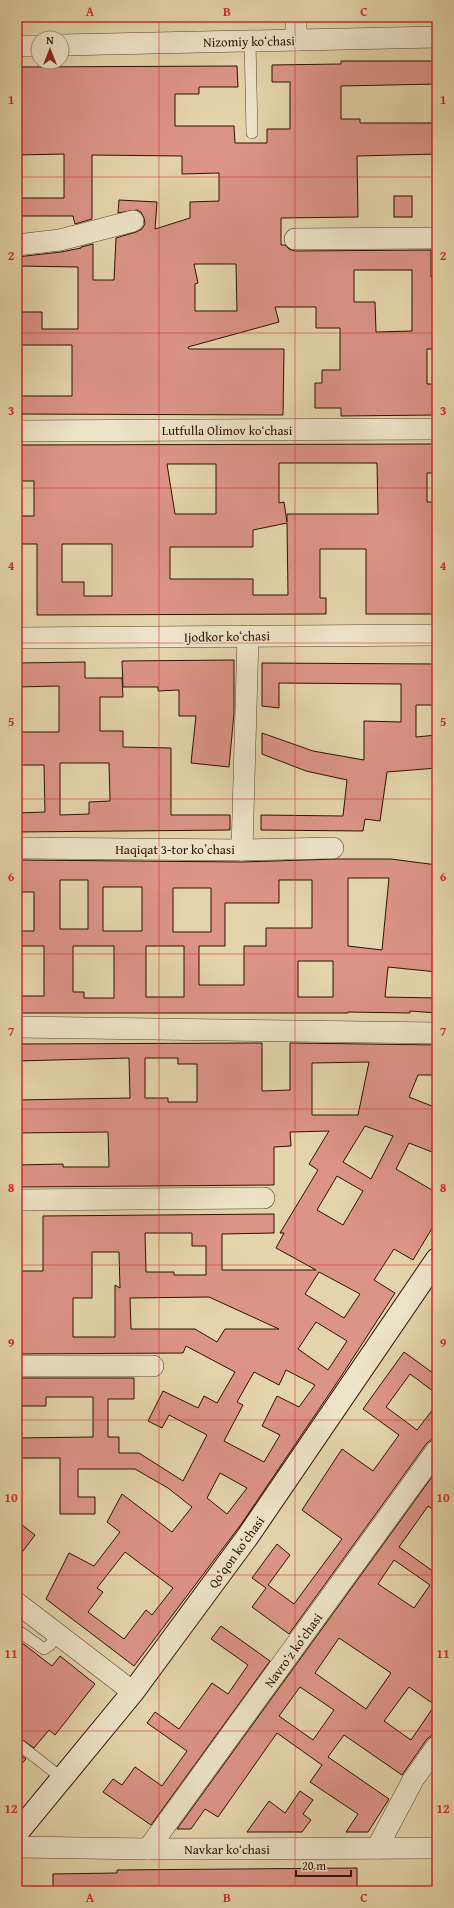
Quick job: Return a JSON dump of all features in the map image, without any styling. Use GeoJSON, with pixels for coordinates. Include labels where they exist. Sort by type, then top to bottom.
{"type":"FeatureCollection","features":[{"type":"Feature","properties":{"kind":"main road","name":"Qoʻqon koʻchasi"},"geometry":{"type":"LineString","coordinates":[[20,1824],[62,1778],[133,1692],[248,1536],[437,1259]]}},
{"type":"Feature","properties":{"kind":"street"},"geometry":{"type":"LineString","coordinates":[[296,17],[296,40]]}},
{"type":"Feature","properties":{"kind":"street","name":"Nizomiy koʻchasi"},"geometry":{"type":"LineString","coordinates":[[70,45],[437,37]]}},
{"type":"Feature","properties":{"kind":"street"},"geometry":{"type":"LineString","coordinates":[[17,46],[30,46]]}},
{"type":"Feature","properties":{"kind":"street"},"geometry":{"type":"LineString","coordinates":[[17,245],[60,240],[133,221]]}},
{"type":"Feature","properties":{"kind":"street"},"geometry":{"type":"LineString","coordinates":[[295,239],[437,238]]}},
{"type":"Feature","properties":{"kind":"street","name":"Lutfulla Olimov koʻchasi"},"geometry":{"type":"LineString","coordinates":[[17,431],[437,430]]}},
{"type":"Feature","properties":{"kind":"street","name":"Ijodkor koʻchasi"},"geometry":{"type":"LineString","coordinates":[[17,638],[437,635]]}},
{"type":"Feature","properties":{"kind":"street"},"geometry":{"type":"LineString","coordinates":[[242,850],[248,636]]}},
{"type":"Feature","properties":{"kind":"street","name":"Haqiqat 3-tor koʼchasi"},"geometry":{"type":"LineString","coordinates":[[17,848],[242,850],[333,848]]}},
{"type":"Feature","properties":{"kind":"street"},"geometry":{"type":"LineString","coordinates":[[17,1027],[437,1033]]}},
{"type":"Feature","properties":{"kind":"street"},"geometry":{"type":"LineString","coordinates":[[17,1200],[264,1198]]}},
{"type":"Feature","properties":{"kind":"street"},"geometry":{"type":"LineString","coordinates":[[17,1366],[153,1366]]}},
{"type":"Feature","properties":{"kind":"street","name":"Navroʻz koʻchasi"},"geometry":{"type":"LineString","coordinates":[[148,1849],[437,1450]]}},
{"type":"Feature","properties":{"kind":"street"},"geometry":{"type":"LineString","coordinates":[[17,1603],[133,1692]]}},
{"type":"Feature","properties":{"kind":"street"},"geometry":{"type":"LineString","coordinates":[[377,1848],[413,1780],[437,1746]]}},
{"type":"Feature","properties":{"kind":"street","name":"Navkar koʻchasi"},"geometry":{"type":"LineString","coordinates":[[17,1847],[148,1849],[437,1848]]}},
{"type":"Feature","properties":{"kind":"lane"},"geometry":{"type":"LineString","coordinates":[[250,41],[252,133]]}},
{"type":"Feature","properties":{"kind":"lane"},"geometry":{"type":"LineString","coordinates":[[17,1630],[44,1650],[50,1645],[58,1634]]}},
{"type":"Feature","properties":{"kind":"lane"},"geometry":{"type":"LineString","coordinates":[[17,1743],[62,1778]]}},
{"type":"Feature","properties":{"kind":"building"},"geometry":{"type":"Polygon","coordinates":[[[341,61],[437,61],[437,84],[341,86],[341,119],[360,119],[360,123],[437,123],[437,154],[357,156],[358,217],[281,218],[281,245],[285,245],[289,249],[295,251],[431,250],[431,277],[437,277],[437,349],[427,349],[427,384],[437,384],[437,415],[341,416],[341,408],[315,408],[315,383],[322,383],[322,370],[340,370],[340,328],[316,328],[316,307],[275,307],[279,322],[188,347],[189,349],[284,349],[283,415],[17,414],[17,396],[72,396],[72,345],[17,345],[17,312],[42,312],[42,329],[78,329],[78,267],[17,266],[17,257],[61,252],[93,244],[93,280],[114,280],[116,238],[136,232],[142,229],[145,224],[141,212],[137,210],[118,213],[119,200],[157,202],[155,229],[190,218],[190,202],[219,201],[219,173],[182,174],[182,156],[92,155],[92,219],[75,224],[73,216],[17,216],[17,198],[64,198],[64,154],[17,155],[17,67],[30,67],[30,70],[70,70],[70,67],[237,66],[238,87],[199,87],[199,94],[175,94],[175,126],[234,126],[235,143],[267,143],[267,129],[290,129],[290,82],[272,82],[272,65],[341,64],[341,61]],[[194,264],[198,283],[195,284],[195,311],[237,311],[236,264],[194,264]],[[354,270],[354,302],[375,302],[376,332],[412,331],[412,270],[354,270]]]}},
{"type":"Feature","properties":{"kind":"building"},"geometry":{"type":"Polygon","coordinates":[[[394,196],[412,196],[412,217],[394,217],[394,196]]]}},
{"type":"Feature","properties":{"kind":"building"},"geometry":{"type":"Polygon","coordinates":[[[437,444],[437,473],[427,473],[427,502],[437,502],[437,559],[435,559],[435,594],[437,594],[437,614],[366,614],[366,549],[320,549],[320,598],[326,598],[326,614],[37,615],[37,544],[17,544],[17,516],[34,516],[34,481],[17,481],[17,445],[437,444]],[[279,463],[279,503],[284,502],[287,522],[287,514],[378,514],[377,463],[279,463]],[[167,464],[175,514],[216,514],[216,464],[167,464]],[[287,523],[253,530],[253,547],[170,547],[170,579],[253,579],[253,595],[288,595],[287,523]],[[62,544],[62,582],[84,582],[84,596],[112,596],[112,544],[62,544]]]}},
{"type":"Feature","properties":{"kind":"building"},"geometry":{"type":"Polygon","coordinates":[[[234,660],[234,713],[229,767],[191,763],[196,716],[179,716],[179,690],[158,691],[158,687],[123,687],[122,661],[234,660]]]}},
{"type":"Feature","properties":{"kind":"building"},"geometry":{"type":"Polygon","coordinates":[[[85,662],[85,678],[122,678],[123,697],[100,697],[100,731],[123,731],[123,747],[171,748],[171,815],[230,815],[230,830],[17,832],[17,813],[45,812],[44,765],[17,765],[17,732],[59,732],[59,686],[17,687],[17,663],[85,662]],[[60,763],[60,815],[89,814],[89,802],[110,801],[109,763],[60,763]]]}},
{"type":"Feature","properties":{"kind":"building"},"geometry":{"type":"Polygon","coordinates":[[[262,663],[437,664],[437,705],[416,705],[416,737],[437,735],[437,768],[387,772],[380,821],[365,819],[363,831],[261,830],[261,815],[343,816],[347,780],[306,771],[262,754],[262,733],[313,751],[364,760],[364,721],[401,722],[401,684],[279,683],[279,708],[262,706],[262,663]]]}},
{"type":"Feature","properties":{"kind":"building"},"geometry":{"type":"Polygon","coordinates":[[[391,859],[437,865],[437,972],[388,967],[385,997],[437,998],[437,1013],[410,1011],[410,1013],[17,1013],[17,996],[44,996],[44,946],[17,946],[17,931],[34,931],[34,892],[17,892],[17,860],[242,862],[391,859]],[[348,878],[348,946],[382,950],[389,878],[348,878]],[[60,880],[60,929],[88,929],[88,880],[60,880]],[[279,880],[279,903],[225,903],[225,946],[199,946],[199,985],[244,985],[244,946],[266,946],[266,928],[312,928],[312,880],[279,880]],[[103,887],[103,931],[142,931],[142,887],[103,887]],[[173,888],[173,932],[211,932],[211,888],[173,888]],[[73,946],[73,992],[84,992],[84,998],[114,998],[114,946],[73,946]],[[146,946],[146,997],[184,997],[184,946],[146,946]],[[298,961],[298,997],[333,997],[333,961],[298,961]]]}},
{"type":"Feature","properties":{"kind":"building"},"geometry":{"type":"Polygon","coordinates":[[[262,1043],[262,1091],[290,1090],[290,1043],[437,1045],[437,1075],[418,1075],[409,1097],[437,1108],[437,1154],[409,1143],[396,1169],[437,1193],[437,1220],[413,1260],[394,1249],[374,1280],[395,1293],[340,1378],[242,1523],[134,1666],[46,1599],[69,1553],[94,1566],[120,1532],[107,1522],[122,1494],[172,1532],[192,1507],[168,1488],[135,1469],[78,1469],[78,1497],[95,1497],[95,1514],[60,1514],[60,1458],[17,1458],[17,1438],[93,1437],[93,1397],[46,1397],[46,1406],[17,1406],[17,1378],[134,1378],[134,1399],[108,1399],[108,1437],[119,1437],[119,1453],[139,1453],[183,1481],[207,1435],[169,1415],[162,1428],[148,1421],[163,1391],[198,1408],[204,1396],[217,1403],[235,1372],[186,1346],[183,1353],[17,1354],[17,1271],[43,1271],[43,1216],[274,1214],[274,1233],[222,1234],[222,1270],[316,1270],[276,1248],[284,1233],[280,1233],[318,1170],[309,1164],[329,1131],[290,1132],[291,1146],[274,1147],[274,1185],[17,1187],[17,1165],[63,1164],[63,1167],[109,1167],[108,1132],[17,1133],[17,1100],[130,1098],[129,1058],[17,1061],[17,1044],[262,1043]],[[145,1058],[145,1098],[168,1098],[168,1102],[197,1102],[197,1064],[178,1064],[178,1058],[145,1058]],[[369,1062],[312,1063],[312,1115],[358,1115],[369,1062]],[[365,1126],[343,1162],[371,1179],[393,1136],[365,1126]],[[337,1176],[317,1210],[343,1225],[363,1191],[337,1176]],[[145,1233],[146,1272],[174,1272],[174,1275],[206,1275],[206,1246],[192,1246],[192,1233],[145,1233]],[[92,1252],[92,1298],[73,1298],[73,1337],[115,1337],[115,1285],[120,1288],[119,1252],[92,1252]],[[319,1272],[305,1294],[344,1318],[360,1294],[319,1272]],[[209,1297],[130,1298],[131,1329],[195,1329],[217,1342],[225,1329],[279,1329],[209,1297]],[[316,1322],[298,1349],[328,1370],[347,1341],[316,1322]],[[286,1370],[279,1385],[254,1372],[237,1402],[243,1405],[224,1441],[264,1462],[280,1435],[262,1426],[277,1396],[299,1407],[315,1385],[286,1370]],[[220,1473],[207,1498],[227,1514],[247,1488],[220,1473]],[[125,1552],[97,1588],[103,1592],[88,1612],[124,1639],[146,1610],[152,1615],[173,1588],[125,1552]]]}},
{"type":"Feature","properties":{"kind":"building"},"geometry":{"type":"Polygon","coordinates":[[[404,1352],[437,1376],[437,1394],[410,1374],[386,1407],[417,1430],[437,1404],[437,1438],[432,1439],[427,1443],[289,1634],[252,1607],[266,1588],[252,1578],[277,1544],[290,1555],[268,1585],[294,1604],[342,1539],[302,1510],[342,1449],[373,1471],[399,1435],[363,1409],[404,1352]]]}},
{"type":"Feature","properties":{"kind":"building"},"geometry":{"type":"Polygon","coordinates":[[[437,1470],[437,1512],[428,1506],[399,1547],[437,1574],[437,1734],[432,1735],[427,1739],[402,1775],[344,1735],[328,1757],[389,1799],[368,1832],[346,1832],[358,1814],[310,1782],[322,1765],[277,1733],[218,1817],[205,1809],[191,1829],[177,1829],[437,1470]],[[394,1560],[378,1584],[414,1608],[430,1585],[394,1560]],[[339,1638],[315,1673],[366,1709],[391,1673],[339,1638]],[[300,1687],[279,1716],[313,1740],[334,1710],[300,1687]],[[409,1687],[384,1721],[411,1740],[435,1705],[409,1687]]]}},
{"type":"Feature","properties":{"kind":"building"},"geometry":{"type":"Polygon","coordinates":[[[17,1521],[35,1535],[17,1559],[17,1521]]]}},
{"type":"Feature","properties":{"kind":"building"},"geometry":{"type":"Polygon","coordinates":[[[221,1626],[270,1661],[151,1825],[103,1792],[113,1779],[122,1785],[135,1767],[162,1786],[187,1751],[147,1723],[155,1712],[179,1729],[212,1683],[228,1694],[248,1665],[211,1639],[221,1626]]]}},
{"type":"Feature","properties":{"kind":"building"},"geometry":{"type":"Polygon","coordinates":[[[17,1639],[52,1666],[60,1656],[95,1684],[55,1735],[49,1730],[34,1748],[17,1736],[17,1639]]]}},
{"type":"Feature","properties":{"kind":"building"},"geometry":{"type":"Polygon","coordinates":[[[17,1752],[26,1759],[17,1769],[17,1752]]]}},
{"type":"Feature","properties":{"kind":"building"},"geometry":{"type":"Polygon","coordinates":[[[300,1791],[313,1800],[303,1814],[311,1820],[302,1832],[247,1832],[269,1801],[285,1813],[300,1791]]]}},
{"type":"Feature","properties":{"kind":"building"},"geometry":{"type":"Polygon","coordinates":[[[357,1868],[357,1891],[316,1891],[316,1888],[275,1889],[275,1891],[53,1890],[53,1874],[117,1873],[117,1870],[357,1868]]]}}]}
